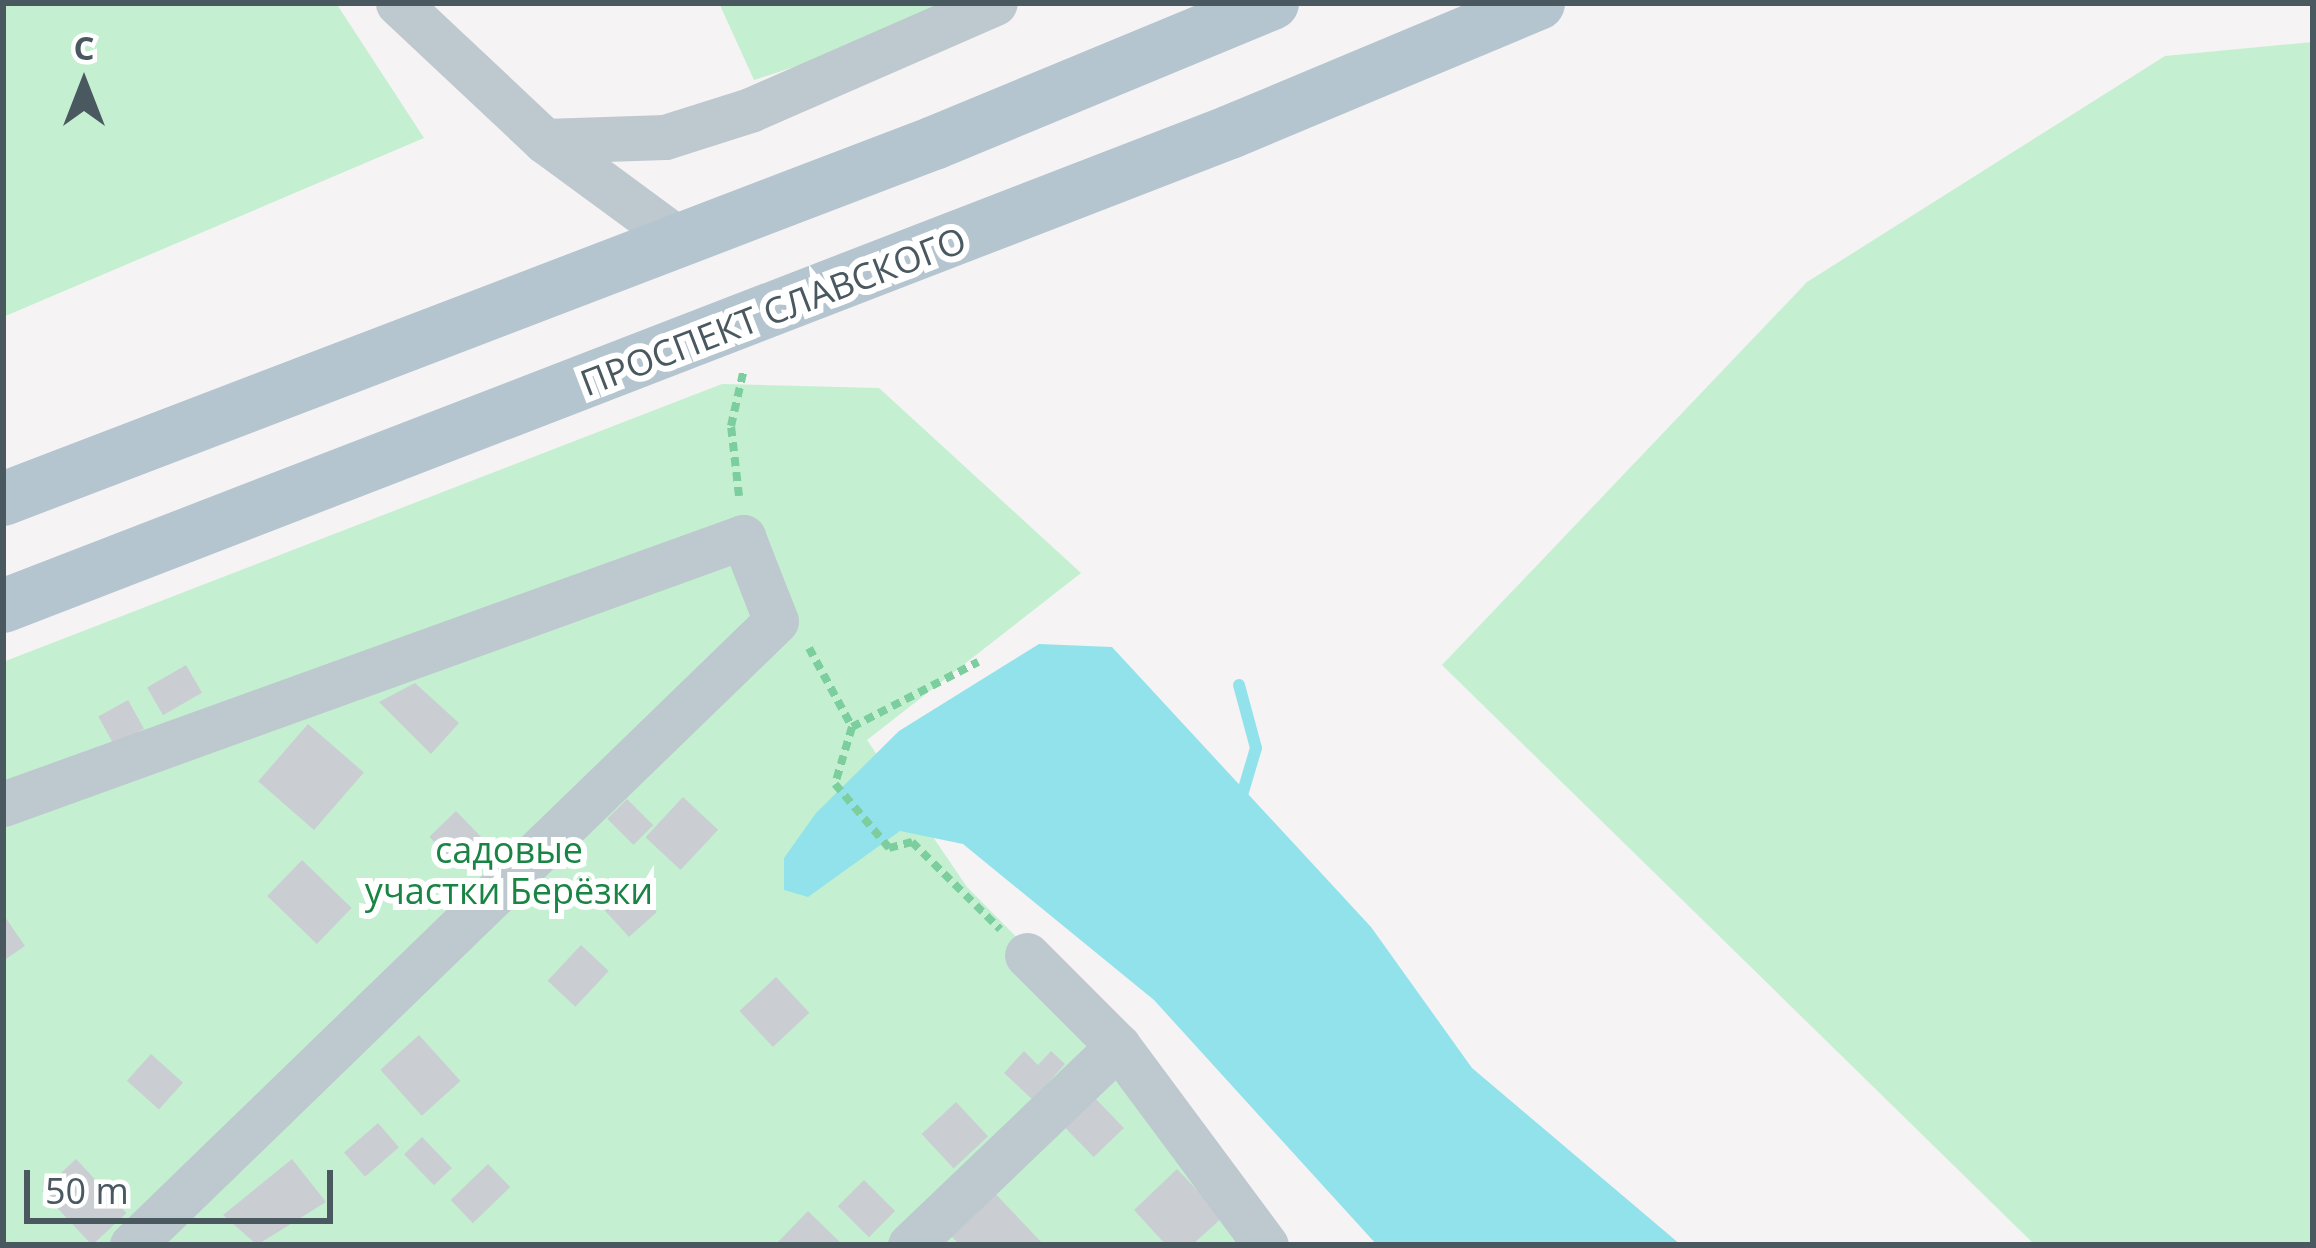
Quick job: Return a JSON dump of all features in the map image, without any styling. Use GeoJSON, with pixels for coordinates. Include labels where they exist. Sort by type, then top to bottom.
{"type":"FeatureCollection","features":[{"type":"Feature","properties":{"kind":"main road"},"geometry":{"type":"LineString","coordinates":[[3,499],[680,240],[1272,3]]}},
{"type":"Feature","properties":{"kind":"main road","name":"ПРОСПЕКТ СЛАВСКОГО"},"geometry":{"type":"LineString","coordinates":[[3,606],[729,328],[1538,3]]}},
{"type":"Feature","properties":{"kind":"street"},"geometry":{"type":"LineString","coordinates":[[398,3],[544,141],[680,240]]}},
{"type":"Feature","properties":{"kind":"street"},"geometry":{"type":"LineString","coordinates":[[544,141],[665,137],[750,110],[995,3]]}},
{"type":"Feature","properties":{"kind":"street"},"geometry":{"type":"LineString","coordinates":[[3,803],[743,538],[776,621],[132,1245]]}},
{"type":"Feature","properties":{"kind":"street"},"geometry":{"type":"LineString","coordinates":[[1027,955],[1118,1046],[1266,1245]]}},
{"type":"Feature","properties":{"kind":"street"},"geometry":{"type":"LineString","coordinates":[[910,1245],[1118,1046]]}},
{"type":"Feature","properties":{"kind":"path"},"geometry":{"type":"LineString","coordinates":[[729,328],[744,368],[731,426],[743,538]]}},
{"type":"Feature","properties":{"kind":"path"},"geometry":{"type":"LineString","coordinates":[[776,621],[794,621],[852,727],[835,784],[889,848],[912,842],[1027,955]]}},
{"type":"Feature","properties":{"kind":"path"},"geometry":{"type":"LineString","coordinates":[[852,727],[979,662]]}},
{"type":"Feature","properties":{"kind":"green space"},"geometry":{"type":"Polygon","coordinates":[[[3,3],[336,3],[424,138],[3,317],[3,3]]]}},
{"type":"Feature","properties":{"kind":"green space"},"geometry":{"type":"Polygon","coordinates":[[[719,3],[948,3],[904,31],[754,80],[719,3]]]}},
{"type":"Feature","properties":{"kind":"green space"},"geometry":{"type":"Polygon","coordinates":[[[2313,42],[2313,1245],[2035,1245],[1442,665],[1807,282],[2165,56],[2313,42]]]}},
{"type":"Feature","properties":{"kind":"green space","name":"садовые участки Берёзки"},"geometry":{"type":"Polygon","coordinates":[[[722,384],[879,388],[1081,573],[867,740],[967,887],[1209,1132],[1285,1245],[3,1245],[3,662],[722,384]]]}},
{"type":"Feature","properties":{"kind":"water"},"geometry":{"type":"Polygon","coordinates":[[[1039,644],[1112,647],[1371,927],[1472,1068],[1681,1245],[1377,1245],[1154,1000],[963,844],[900,831],[808,897],[784,890],[784,858],[816,813],[899,731],[1039,644]]]}},
{"type":"Feature","properties":{"kind":"building"},"geometry":{"type":"Polygon","coordinates":[[[186,665],[202,693],[163,715],[147,688],[186,665]]]}},
{"type":"Feature","properties":{"kind":"building"},"geometry":{"type":"Polygon","coordinates":[[[415,683],[459,723],[431,754],[379,702],[415,683]]]}},
{"type":"Feature","properties":{"kind":"building"},"geometry":{"type":"Polygon","coordinates":[[[128,700],[144,729],[114,745],[98,716],[128,700]]]}},
{"type":"Feature","properties":{"kind":"building"},"geometry":{"type":"Polygon","coordinates":[[[308,724],[364,773],[314,830],[258,781],[308,724]]]}},
{"type":"Feature","properties":{"kind":"building"},"geometry":{"type":"Polygon","coordinates":[[[683,797],[718,830],[681,870],[645,837],[683,797]]]}},
{"type":"Feature","properties":{"kind":"building"},"geometry":{"type":"Polygon","coordinates":[[[627,799],[653,825],[633,845],[607,819],[627,799]]]}},
{"type":"Feature","properties":{"kind":"building"},"geometry":{"type":"Polygon","coordinates":[[[456,811],[488,844],[461,870],[429,837],[456,811]]]}},
{"type":"Feature","properties":{"kind":"building"},"geometry":{"type":"Polygon","coordinates":[[[302,860],[352,908],[317,944],[267,896],[302,860]]]}},
{"type":"Feature","properties":{"kind":"building"},"geometry":{"type":"Polygon","coordinates":[[[615,886],[625,898],[636,888],[657,912],[629,937],[597,902],[615,886]]]}},
{"type":"Feature","properties":{"kind":"building"},"geometry":{"type":"Polygon","coordinates":[[[3,914],[25,946],[3,961],[3,914]]]}},
{"type":"Feature","properties":{"kind":"building"},"geometry":{"type":"Polygon","coordinates":[[[581,945],[609,971],[575,1007],[548,981],[581,945]]]}},
{"type":"Feature","properties":{"kind":"building"},"geometry":{"type":"Polygon","coordinates":[[[776,977],[809,1013],[773,1047],[739,1011],[776,977]]]}},
{"type":"Feature","properties":{"kind":"building"},"geometry":{"type":"Polygon","coordinates":[[[419,1035],[460,1081],[422,1116],[380,1070],[419,1035]]]}},
{"type":"Feature","properties":{"kind":"building"},"geometry":{"type":"Polygon","coordinates":[[[1024,1051],[1038,1065],[1051,1051],[1065,1064],[1033,1100],[1004,1073],[1024,1051]]]}},
{"type":"Feature","properties":{"kind":"building"},"geometry":{"type":"Polygon","coordinates":[[[151,1054],[183,1083],[159,1110],[127,1081],[151,1054]]]}},
{"type":"Feature","properties":{"kind":"building"},"geometry":{"type":"Polygon","coordinates":[[[1094,1097],[1124,1128],[1094,1157],[1064,1126],[1094,1097]]]}},
{"type":"Feature","properties":{"kind":"building"},"geometry":{"type":"Polygon","coordinates":[[[956,1102],[988,1136],[954,1168],[922,1134],[956,1102]]]}},
{"type":"Feature","properties":{"kind":"building"},"geometry":{"type":"Polygon","coordinates":[[[378,1123],[399,1147],[365,1177],[344,1153],[378,1123]]]}},
{"type":"Feature","properties":{"kind":"building"},"geometry":{"type":"Polygon","coordinates":[[[422,1137],[452,1168],[434,1185],[404,1154],[422,1137]]]}},
{"type":"Feature","properties":{"kind":"building"},"geometry":{"type":"Polygon","coordinates":[[[76,1159],[126,1213],[92,1245],[42,1191],[76,1159]]]}},
{"type":"Feature","properties":{"kind":"building"},"geometry":{"type":"Polygon","coordinates":[[[292,1159],[326,1202],[257,1245],[223,1215],[292,1159]]]}},
{"type":"Feature","properties":{"kind":"building"},"geometry":{"type":"Polygon","coordinates":[[[488,1164],[510,1187],[473,1223],[451,1200],[488,1164]]]}},
{"type":"Feature","properties":{"kind":"building"},"geometry":{"type":"Polygon","coordinates":[[[1177,1169],[1223,1217],[1192,1245],[1166,1245],[1134,1210],[1177,1169]]]}},
{"type":"Feature","properties":{"kind":"building"},"geometry":{"type":"Polygon","coordinates":[[[864,1180],[895,1211],[869,1237],[838,1206],[864,1180]]]}},
{"type":"Feature","properties":{"kind":"building"},"geometry":{"type":"Polygon","coordinates":[[[990,1188],[1044,1245],[960,1245],[945,1230],[990,1188]]]}},
{"type":"Feature","properties":{"kind":"building"},"geometry":{"type":"Polygon","coordinates":[[[808,1211],[843,1245],[778,1242],[808,1211]]]}},
{"type":"Feature","properties":{"kind":"waterway"},"geometry":{"type":"LineString","coordinates":[[1239,685],[1256,748],[1242,795]]}}]}
